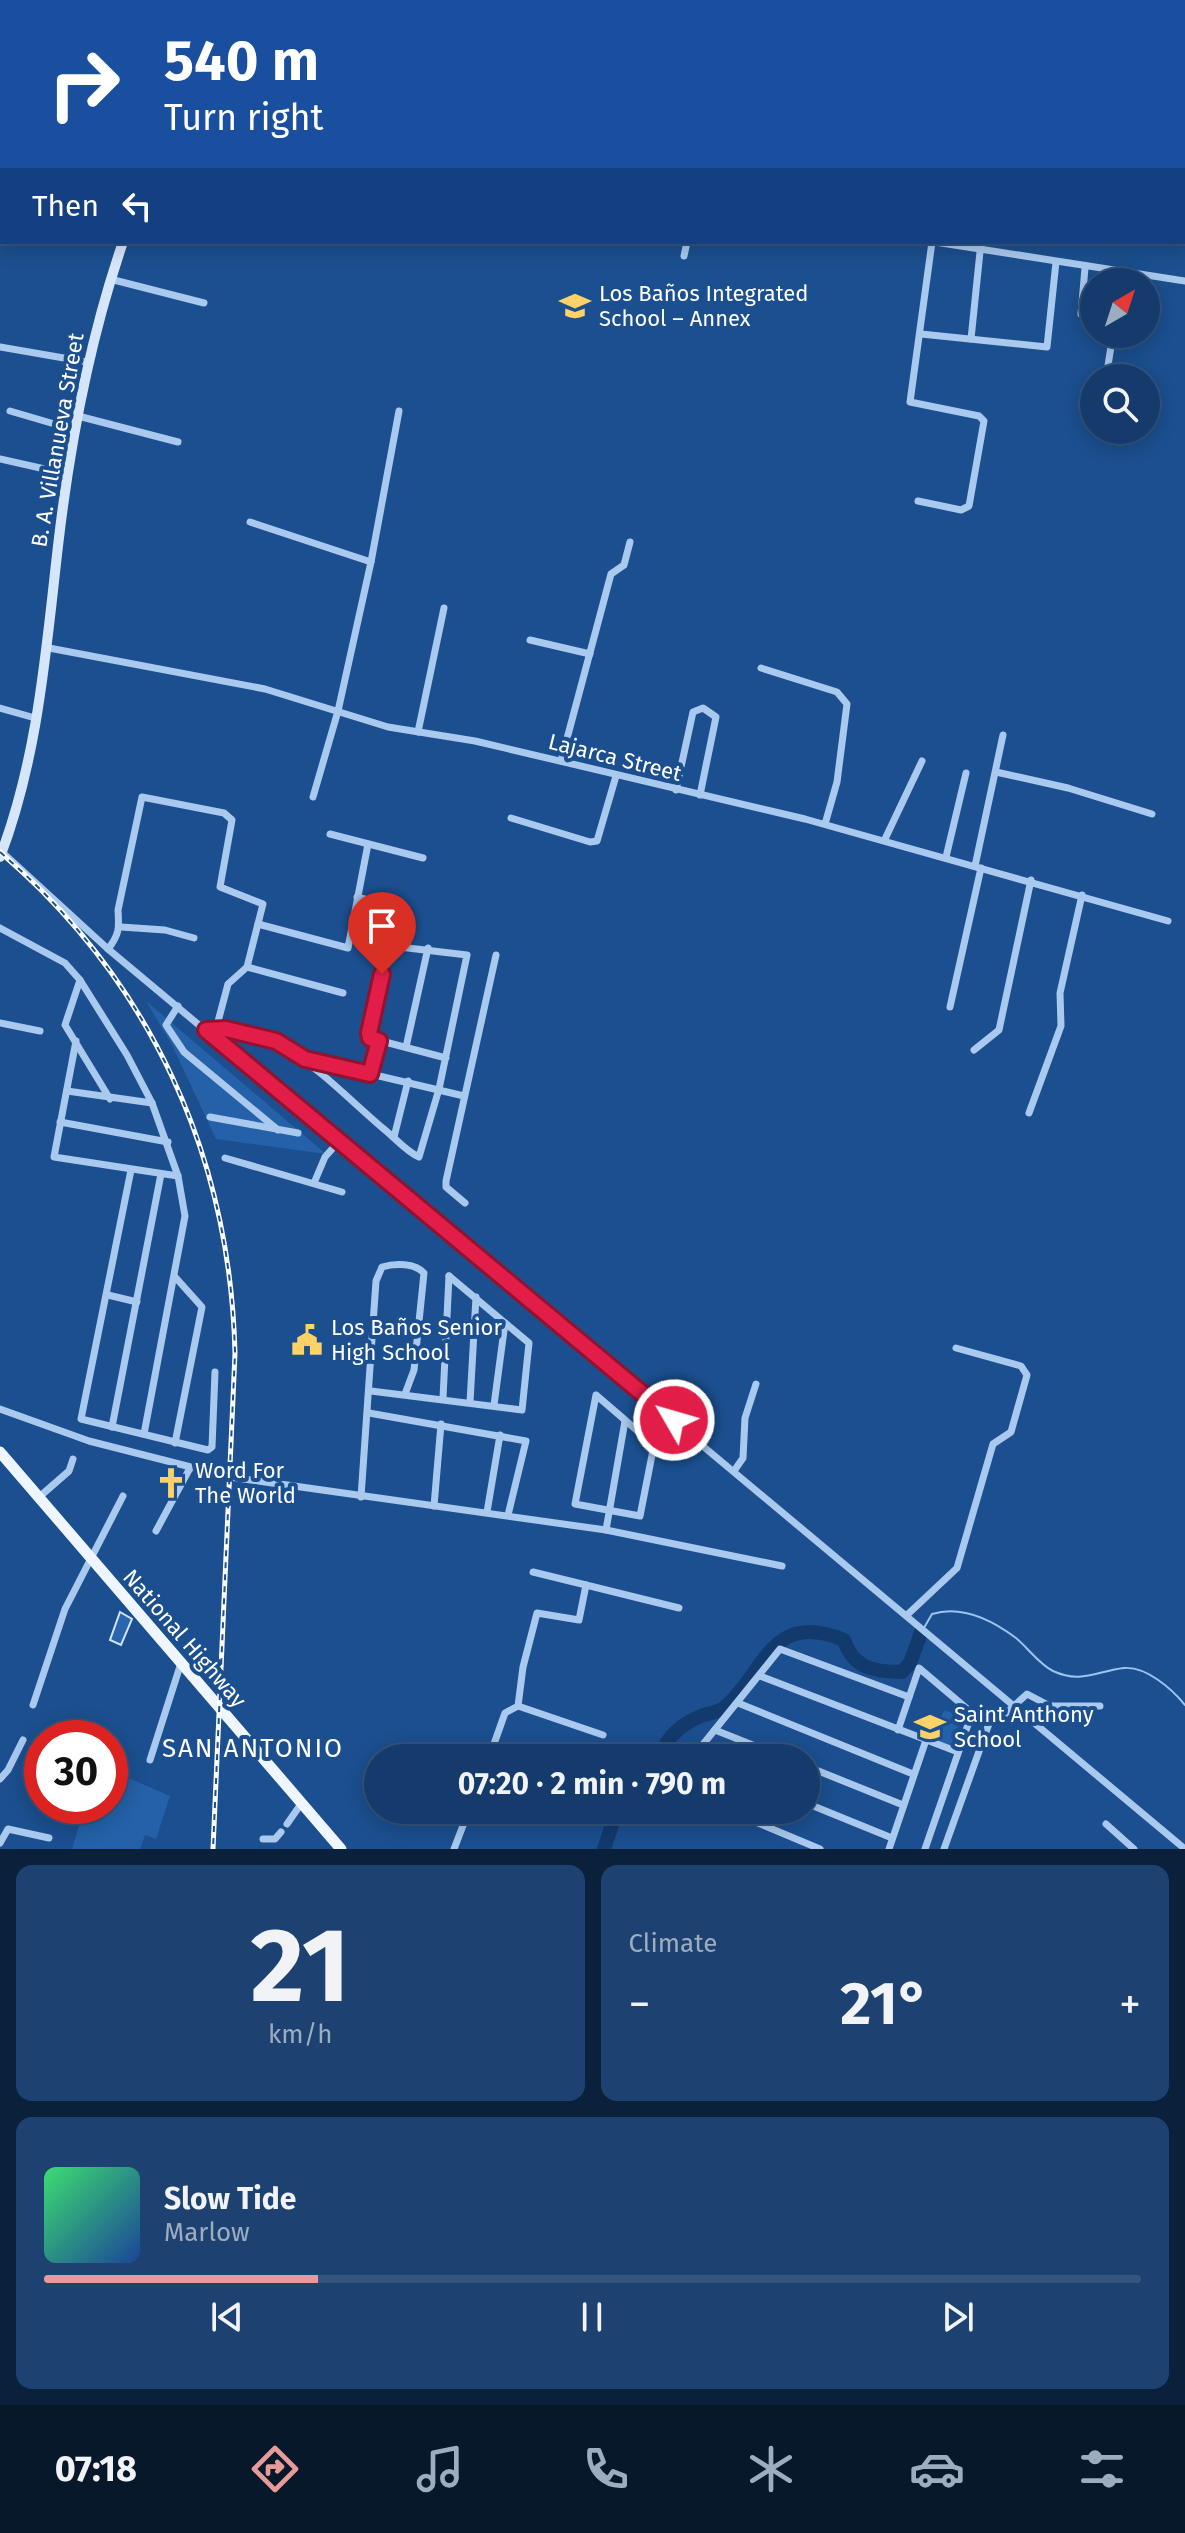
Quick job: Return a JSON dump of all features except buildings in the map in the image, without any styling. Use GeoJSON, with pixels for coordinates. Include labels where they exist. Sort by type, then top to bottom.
{"type":"FeatureCollection","features":[{"type":"Feature","properties":{"kind":"main road","name":"National Highway"},"geometry":{"type":"LineString","coordinates":[[0,1452],[341,1849]]}},
{"type":"Feature","properties":{"kind":"street","name":"B. A. Villanueva Street"},"geometry":{"type":"LineString","coordinates":[[1,855],[49,648],[67,474],[87,362],[122,244]]}},
{"type":"Feature","properties":{"kind":"street"},"geometry":{"type":"LineString","coordinates":[[684,256],[687,244]]}},
{"type":"Feature","properties":{"kind":"street"},"geometry":{"type":"LineString","coordinates":[[918,501],[961,510],[969,506],[984,421],[979,416],[910,402],[934,244]]}},
{"type":"Feature","properties":{"kind":"street"},"geometry":{"type":"LineString","coordinates":[[971,339],[980,245],[1085,268]]}},
{"type":"Feature","properties":{"kind":"street"},"geometry":{"type":"LineString","coordinates":[[921,334],[1047,347],[1056,262]]}},
{"type":"Feature","properties":{"kind":"street"},"geometry":{"type":"LineString","coordinates":[[1160,278],[1185,281]]}},
{"type":"Feature","properties":{"kind":"street"},"geometry":{"type":"LineString","coordinates":[[110,279],[204,303]]}},
{"type":"Feature","properties":{"kind":"street"},"geometry":{"type":"LineString","coordinates":[[0,347],[87,362]]}},
{"type":"Feature","properties":{"kind":"street"},"geometry":{"type":"LineString","coordinates":[[10,411],[75,430]]}},
{"type":"Feature","properties":{"kind":"street"},"geometry":{"type":"LineString","coordinates":[[313,797],[338,711],[371,562],[399,411]]}},
{"type":"Feature","properties":{"kind":"street"},"geometry":{"type":"LineString","coordinates":[[78,416],[178,442]]}},
{"type":"Feature","properties":{"kind":"street"},"geometry":{"type":"LineString","coordinates":[[0,459],[67,474]]}},
{"type":"Feature","properties":{"kind":"street"},"geometry":{"type":"LineString","coordinates":[[250,522],[371,562]]}},
{"type":"Feature","properties":{"kind":"street"},"geometry":{"type":"LineString","coordinates":[[561,761],[611,574],[624,565],[630,542]]}},
{"type":"Feature","properties":{"kind":"street"},"geometry":{"type":"LineString","coordinates":[[418,732],[444,608]]}},
{"type":"Feature","properties":{"kind":"street"},"geometry":{"type":"LineString","coordinates":[[530,640],[590,654]]}},
{"type":"Feature","properties":{"kind":"street","name":"Lajarca Street"},"geometry":{"type":"LineString","coordinates":[[49,648],[265,689],[418,732],[561,761],[825,824],[1168,921]]}},
{"type":"Feature","properties":{"kind":"street"},"geometry":{"type":"LineString","coordinates":[[761,668],[837,692],[847,704],[841,759],[825,824]]}},
{"type":"Feature","properties":{"kind":"street"},"geometry":{"type":"LineString","coordinates":[[0,708],[35,718]]}},
{"type":"Feature","properties":{"kind":"street"},"geometry":{"type":"LineString","coordinates":[[676,790],[693,712],[703,708],[716,717],[700,795]]}},
{"type":"Feature","properties":{"kind":"street"},"geometry":{"type":"LineString","coordinates":[[950,1007],[1003,735]]}},
{"type":"Feature","properties":{"kind":"street"},"geometry":{"type":"LineString","coordinates":[[885,839],[922,761]]}},
{"type":"Feature","properties":{"kind":"street"},"geometry":{"type":"LineString","coordinates":[[996,772],[1068,788],[1152,814]]}},
{"type":"Feature","properties":{"kind":"street"},"geometry":{"type":"LineString","coordinates":[[946,857],[966,773]]}},
{"type":"Feature","properties":{"kind":"street"},"geometry":{"type":"LineString","coordinates":[[511,818],[590,842],[597,841],[616,776]]}},
{"type":"Feature","properties":{"kind":"street"},"geometry":{"type":"LineString","coordinates":[[108,949],[118,938],[121,927],[118,910],[142,797],[224,813],[232,820],[220,887],[263,904],[247,967],[228,984],[216,1029]]}},
{"type":"Feature","properties":{"kind":"street"},"geometry":{"type":"LineString","coordinates":[[330,834],[423,858]]}},
{"type":"Feature","properties":{"kind":"street"},"geometry":{"type":"LineString","coordinates":[[258,924],[348,948],[368,844]]}},
{"type":"Feature","properties":{"kind":"street"},"geometry":{"type":"LineString","coordinates":[[1,855],[108,949],[340,1140],[471,1254],[908,1615],[1185,1849]]}},
{"type":"Feature","properties":{"kind":"street"},"geometry":{"type":"LineString","coordinates":[[974,1050],[999,1030],[1031,880]]}},
{"type":"Feature","properties":{"kind":"street"},"geometry":{"type":"LineString","coordinates":[[1029,1113],[1061,1026],[1060,993],[1082,895]]}},
{"type":"Feature","properties":{"kind":"street"},"geometry":{"type":"LineString","coordinates":[[357,897],[390,906]]}},
{"type":"Feature","properties":{"kind":"street"},"geometry":{"type":"LineString","coordinates":[[121,927],[165,930],[194,938]]}},
{"type":"Feature","properties":{"kind":"street"},"geometry":{"type":"LineString","coordinates":[[0,928],[65,963],[80,980],[127,1055],[152,1103],[178,1176],[185,1216],[176,1277],[144,1434]]}},
{"type":"Feature","properties":{"kind":"street"},"geometry":{"type":"LineString","coordinates":[[206,1030],[216,1029],[276,1041],[305,1059],[419,1157],[439,1089],[446,1058],[467,955],[428,948],[397,945],[387,952],[369,1033],[370,1038],[379,1041],[446,1058]]}},
{"type":"Feature","properties":{"kind":"street"},"geometry":{"type":"LineString","coordinates":[[406,1047],[428,948]]}},
{"type":"Feature","properties":{"kind":"street"},"geometry":{"type":"LineString","coordinates":[[465,1203],[446,1187],[496,955]]}},
{"type":"Feature","properties":{"kind":"street"},"geometry":{"type":"LineString","coordinates":[[247,967],[343,993]]}},
{"type":"Feature","properties":{"kind":"street"},"geometry":{"type":"LineString","coordinates":[[80,980],[65,1017],[65,1025],[110,1099]]}},
{"type":"Feature","properties":{"kind":"street"},"geometry":{"type":"LineString","coordinates":[[178,1006],[166,1025],[184,1052],[278,1130]]}},
{"type":"Feature","properties":{"kind":"street"},"geometry":{"type":"LineString","coordinates":[[0,1023],[40,1031]]}},
{"type":"Feature","properties":{"kind":"street"},"geometry":{"type":"LineString","coordinates":[[76,1041],[54,1157],[178,1176]]}},
{"type":"Feature","properties":{"kind":"street"},"geometry":{"type":"LineString","coordinates":[[370,1074],[379,1041]]}},
{"type":"Feature","properties":{"kind":"street"},"geometry":{"type":"LineString","coordinates":[[305,1059],[464,1096]]}},
{"type":"Feature","properties":{"kind":"street"},"geometry":{"type":"LineString","coordinates":[[394,1137],[408,1081]]}},
{"type":"Feature","properties":{"kind":"street"},"geometry":{"type":"LineString","coordinates":[[67,1091],[152,1103]]}},
{"type":"Feature","properties":{"kind":"street"},"geometry":{"type":"LineString","coordinates":[[210,1117],[298,1133]]}},
{"type":"Feature","properties":{"kind":"street"},"geometry":{"type":"LineString","coordinates":[[60,1122],[168,1142]]}},
{"type":"Feature","properties":{"kind":"street"},"geometry":{"type":"LineString","coordinates":[[314,1183],[325,1157],[340,1140]]}},
{"type":"Feature","properties":{"kind":"street"},"geometry":{"type":"LineString","coordinates":[[225,1158],[342,1192]]}},
{"type":"Feature","properties":{"kind":"street"},"geometry":{"type":"LineString","coordinates":[[131,1170],[81,1419],[208,1450],[212,1447],[215,1372]]}},
{"type":"Feature","properties":{"kind":"street"},"geometry":{"type":"LineString","coordinates":[[112,1427],[161,1174]]}},
{"type":"Feature","properties":{"kind":"street"},"geometry":{"type":"LineString","coordinates":[[361,1497],[371,1391],[376,1281],[382,1267],[401,1265],[421,1269],[424,1273],[414,1370],[405,1394]]}},
{"type":"Feature","properties":{"kind":"street"},"geometry":{"type":"LineString","coordinates":[[371,1391],[522,1410],[529,1343],[449,1276],[443,1398]]}},
{"type":"Feature","properties":{"kind":"street"},"geometry":{"type":"LineString","coordinates":[[175,1443],[202,1307],[176,1277]]}},
{"type":"Feature","properties":{"kind":"street"},"geometry":{"type":"LineString","coordinates":[[108,1295],[137,1302]]}},
{"type":"Feature","properties":{"kind":"street"},"geometry":{"type":"LineString","coordinates":[[470,1402],[476,1297]]}},
{"type":"Feature","properties":{"kind":"street"},"geometry":{"type":"LineString","coordinates":[[494,1405],[505,1323]]}},
{"type":"Feature","properties":{"kind":"street"},"geometry":{"type":"LineString","coordinates":[[908,1615],[957,1568],[993,1444],[1011,1432],[1027,1375],[1021,1366],[956,1348]]}},
{"type":"Feature","properties":{"kind":"street"},"geometry":{"type":"LineString","coordinates":[[734,1471],[743,1458],[745,1418],[756,1384]]}},
{"type":"Feature","properties":{"kind":"street"},"geometry":{"type":"LineString","coordinates":[[596,1395],[625,1421],[654,1445],[640,1516],[575,1504],[596,1395]]}},
{"type":"Feature","properties":{"kind":"street"},"geometry":{"type":"LineString","coordinates":[[0,1409],[89,1441],[190,1468],[361,1497],[606,1530],[782,1566]]}},
{"type":"Feature","properties":{"kind":"street"},"geometry":{"type":"LineString","coordinates":[[369,1413],[526,1441],[508,1515]]}},
{"type":"Feature","properties":{"kind":"street"},"geometry":{"type":"LineString","coordinates":[[606,1530],[625,1421]]}},
{"type":"Feature","properties":{"kind":"street"},"geometry":{"type":"LineString","coordinates":[[434,1506],[441,1424]]}},
{"type":"Feature","properties":{"kind":"street"},"geometry":{"type":"LineString","coordinates":[[487,1512],[500,1435]]}},
{"type":"Feature","properties":{"kind":"street"},"geometry":{"type":"LineString","coordinates":[[38,1498],[69,1471],[73,1459]]}},
{"type":"Feature","properties":{"kind":"street"},"geometry":{"type":"LineString","coordinates":[[156,1531],[190,1468]]}},
{"type":"Feature","properties":{"kind":"street"},"geometry":{"type":"LineString","coordinates":[[33,1705],[65,1609],[123,1496]]}},
{"type":"Feature","properties":{"kind":"street"},"geometry":{"type":"LineString","coordinates":[[533,1572],[679,1608]]}},
{"type":"Feature","properties":{"kind":"street"},"geometry":{"type":"LineString","coordinates":[[518,1706],[517,1695],[535,1617],[543,1613],[579,1620],[586,1585]]}},
{"type":"Feature","properties":{"kind":"street"},"geometry":{"type":"LineString","coordinates":[[704,1744],[780,1649],[909,1697]]}},
{"type":"Feature","properties":{"kind":"street"},"geometry":{"type":"LineString","coordinates":[[150,1760],[181,1663]]}},
{"type":"Feature","properties":{"kind":"street"},"geometry":{"type":"LineString","coordinates":[[898,1730],[919,1668],[972,1713],[925,1849]]}},
{"type":"Feature","properties":{"kind":"street"},"geometry":{"type":"LineString","coordinates":[[760,1676],[958,1752]]}},
{"type":"Feature","properties":{"kind":"street"},"geometry":{"type":"LineString","coordinates":[[944,1849],[989,1721],[1016,1706],[1027,1694],[1050,1706],[1100,1706]]}},
{"type":"Feature","properties":{"kind":"street"},"geometry":{"type":"LineString","coordinates":[[738,1703],[913,1774]]}},
{"type":"Feature","properties":{"kind":"street"},"geometry":{"type":"LineString","coordinates":[[494,1744],[505,1713],[518,1706],[603,1735]]}},
{"type":"Feature","properties":{"kind":"street"},"geometry":{"type":"LineString","coordinates":[[715,1730],[750,1744]]}},
{"type":"Feature","properties":{"kind":"street"},"geometry":{"type":"LineString","coordinates":[[0,1779],[23,1740]]}},
{"type":"Feature","properties":{"kind":"street"},"geometry":{"type":"LineString","coordinates":[[889,1849],[926,1740]]}},
{"type":"Feature","properties":{"kind":"street"},"geometry":{"type":"LineString","coordinates":[[820,1772],[903,1805]]}},
{"type":"Feature","properties":{"kind":"street"},"geometry":{"type":"LineString","coordinates":[[287,1824],[301,1804]]}},
{"type":"Feature","properties":{"kind":"street"},"geometry":{"type":"LineString","coordinates":[[820,1809],[892,1838]]}},
{"type":"Feature","properties":{"kind":"street"},"geometry":{"type":"LineString","coordinates":[[454,1849],[464,1824]]}},
{"type":"Feature","properties":{"kind":"street"},"geometry":{"type":"LineString","coordinates":[[760,1824],[820,1849]]}},
{"type":"Feature","properties":{"kind":"street"},"geometry":{"type":"LineString","coordinates":[[1106,1824],[1134,1849]]}},
{"type":"Feature","properties":{"kind":"street"},"geometry":{"type":"LineString","coordinates":[[0,1843],[8,1829],[49,1838]]}},
{"type":"Feature","properties":{"kind":"street"},"geometry":{"type":"LineString","coordinates":[[263,1839],[275,1839],[281,1832]]}},
{"type":"Feature","properties":{"kind":"shaded area"},"geometry":{"type":"Polygon","coordinates":[[[146,1001],[326,1154],[216,1139],[172,1045],[146,1001]]]}},
{"type":"Feature","properties":{"kind":"shaded area"},"geometry":{"type":"Polygon","coordinates":[[[944,1710],[962,1717],[951,1746],[933,1740],[944,1710]]]}},
{"type":"Feature","properties":{"kind":"shaded area"},"geometry":{"type":"Polygon","coordinates":[[[128,1778],[170,1796],[156,1839],[145,1835],[140,1849],[72,1849],[80,1824],[128,1824],[128,1778]]]}},
{"type":"Feature","properties":{"kind":"waterway"},"geometry":{"type":"LineString","coordinates":[[921,1633],[932,1614],[965,1613],[1007,1631],[1053,1671],[1081,1677],[1132,1668],[1158,1680],[1185,1705]]}},
{"type":"Feature","properties":{"kind":"waterway"},"geometry":{"type":"LineString","coordinates":[[666,1744],[686,1723],[724,1708],[784,1639],[800,1633],[819,1633],[844,1640],[853,1657],[866,1666],[902,1672],[910,1663],[921,1633]]}},
{"type":"Feature","properties":{"kind":"waterway"},"geometry":{"type":"LineString","coordinates":[[604,1849],[612,1824]]}},
{"type":"Feature","properties":{"kind":"railway"},"geometry":{"type":"LineString","coordinates":[[0,852],[53,902],[99,957],[139,1015],[172,1076],[198,1141],[217,1209],[230,1280],[235,1353],[213,1849]]}},
{"type":"Feature","properties":{"kind":"place","name":"Los Baños Integrated School – Annex"},"geometry":{"type":"Point","coordinates":[575,306]}},
{"type":"Feature","properties":{"kind":"place","name":"Los Baños Senior High School"},"geometry":{"type":"Point","coordinates":[307,1340]}},
{"type":"Feature","properties":{"kind":"place","name":"Word For The World"},"geometry":{"type":"Point","coordinates":[171,1483]}},
{"type":"Feature","properties":{"kind":"place","name":"Saint Anthony School"},"geometry":{"type":"Point","coordinates":[930,1727]}},
{"type":"Feature","properties":{"kind":"district","name":"SAN ANTONIO"},"geometry":{"type":"Point","coordinates":[253,1748]}},
{"type":"Feature","properties":{"kind":"route"},"geometry":{"type":"LineString","coordinates":[[382,974],[369,1033],[370,1038],[379,1041],[370,1074],[305,1059],[276,1041],[226,1029],[206,1030],[340,1140],[471,1254],[674,1420]]}}]}
